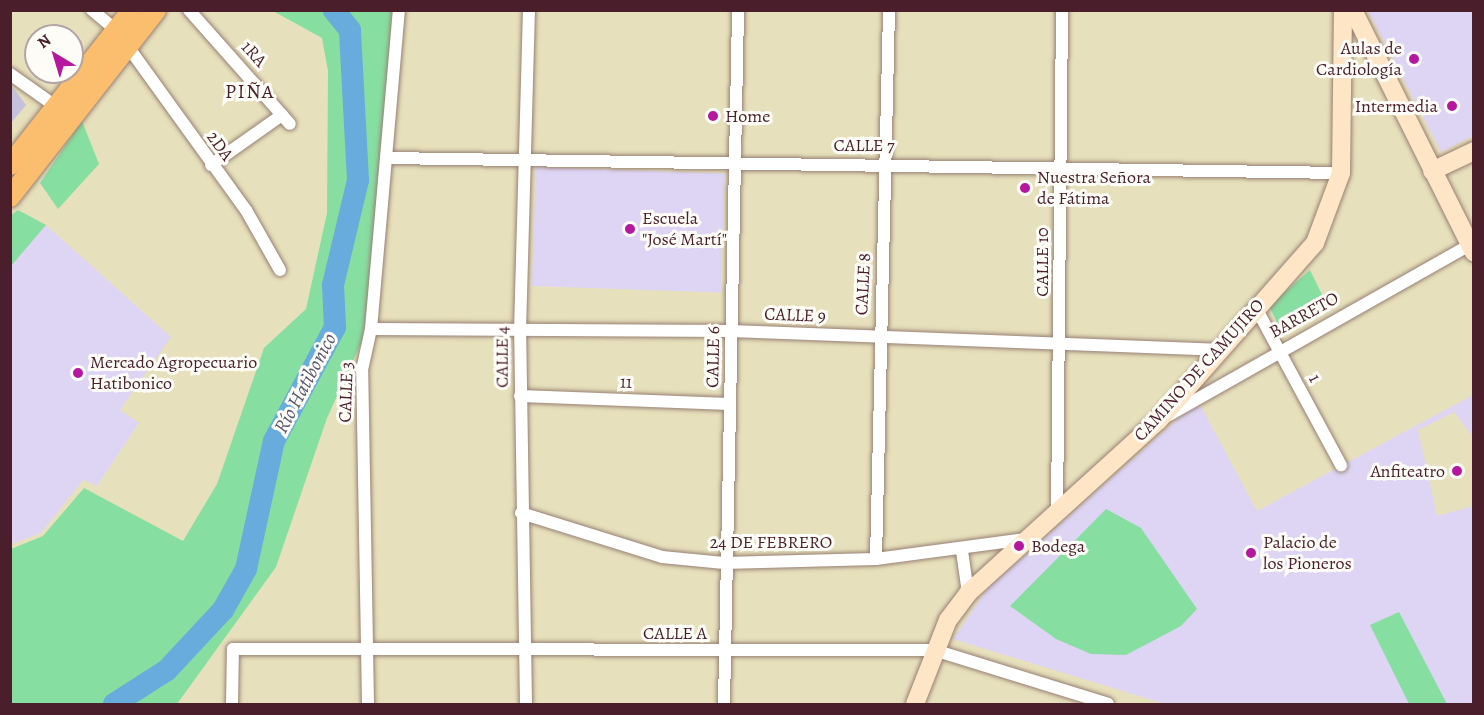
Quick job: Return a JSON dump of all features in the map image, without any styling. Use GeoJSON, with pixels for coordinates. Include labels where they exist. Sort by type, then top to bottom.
{"type":"FeatureCollection","features":[{"type":"Feature","properties":{"kind":"main road"},"geometry":{"type":"LineString","coordinates":[[121,38],[132,10]]}},
{"type":"Feature","properties":{"kind":"main road"},"geometry":{"type":"LineString","coordinates":[[10,197],[64,112],[121,38],[156,10]]}},
{"type":"Feature","properties":{"kind":"main road"},"geometry":{"type":"LineString","coordinates":[[10,165],[64,112]]}},
{"type":"Feature","properties":{"kind":"street","name":"2DA"},"geometry":{"type":"LineString","coordinates":[[92,10],[121,38],[211,165],[246,210],[280,270]]}},
{"type":"Feature","properties":{"kind":"street","name":"1RA"},"geometry":{"type":"LineString","coordinates":[[189,10],[286,119],[211,165]]}},
{"type":"Feature","properties":{"kind":"street","name":"CALLE 3"},"geometry":{"type":"LineString","coordinates":[[368,705],[362,370],[371,328],[399,10]]}},
{"type":"Feature","properties":{"kind":"street","name":"CALLE 4"},"geometry":{"type":"LineString","coordinates":[[526,705],[521,513],[520,331],[529,10]]}},
{"type":"Feature","properties":{"kind":"street","name":"CALLE 6"},"geometry":{"type":"LineString","coordinates":[[724,705],[724,563],[730,404],[738,10]]}},
{"type":"Feature","properties":{"kind":"street","name":"CALLE 8"},"geometry":{"type":"LineString","coordinates":[[876,559],[879,335],[887,163],[889,10]]}},
{"type":"Feature","properties":{"kind":"street","name":"CALLE 10"},"geometry":{"type":"LineString","coordinates":[[1057,513],[1062,10]]}},
{"type":"Feature","properties":{"kind":"street","name":"CAMINO DE CAMUJIRO"},"geometry":{"type":"LineString","coordinates":[[915,705],[934,650],[968,592],[1158,421],[1217,351],[1315,243],[1341,173],[1343,10]]}},
{"type":"Feature","properties":{"kind":"street"},"geometry":{"type":"LineString","coordinates":[[1353,10],[1472,249]]}},
{"type":"Feature","properties":{"kind":"street"},"geometry":{"type":"LineString","coordinates":[[10,74],[64,112]]}},
{"type":"Feature","properties":{"kind":"street"},"geometry":{"type":"LineString","coordinates":[[1432,171],[1473,151]]}},
{"type":"Feature","properties":{"kind":"street","name":"CALLE 7"},"geometry":{"type":"LineString","coordinates":[[387,158],[524,157],[734,163],[887,163],[1341,173]]}},
{"type":"Feature","properties":{"kind":"street","name":"BARRETO"},"geometry":{"type":"LineString","coordinates":[[1158,421],[1278,349],[1472,249]]}},
{"type":"Feature","properties":{"kind":"street","name":"1"},"geometry":{"type":"LineString","coordinates":[[1256,308],[1341,465]]}},
{"type":"Feature","properties":{"kind":"street","name":"CALLE 9"},"geometry":{"type":"LineString","coordinates":[[371,328],[731,331],[879,335],[1217,351]]}},
{"type":"Feature","properties":{"kind":"street","name":"11"},"geometry":{"type":"LineString","coordinates":[[520,396],[730,404]]}},
{"type":"Feature","properties":{"kind":"street","name":"24 DE FEBRERO"},"geometry":{"type":"LineString","coordinates":[[521,513],[662,557],[724,563],[876,559],[962,551],[1026,539]]}},
{"type":"Feature","properties":{"kind":"street"},"geometry":{"type":"LineString","coordinates":[[962,551],[968,592]]}},
{"type":"Feature","properties":{"kind":"street","name":"CALLE A"},"geometry":{"type":"LineString","coordinates":[[232,705],[233,649],[934,650],[1108,705]]}},
{"type":"Feature","properties":{"kind":"shaded area"},"geometry":{"type":"Polygon","coordinates":[[[1368,11],[1473,11],[1473,136],[1441,152],[1368,11]]]}},
{"type":"Feature","properties":{"kind":"shaded area"},"geometry":{"type":"Polygon","coordinates":[[[11,85],[26,105],[11,123],[11,85]]]}},
{"type":"Feature","properties":{"kind":"shaded area","name":"Escuela \"José Martí\""},"geometry":{"type":"Polygon","coordinates":[[[536,167],[725,174],[721,293],[532,286],[536,167]]]}},
{"type":"Feature","properties":{"kind":"shaded area","name":"Mercado Agropecuario Hatibonico"},"geometry":{"type":"Polygon","coordinates":[[[46,225],[171,337],[120,410],[139,423],[97,486],[83,480],[41,533],[11,544],[11,266],[46,225]]]}},
{"type":"Feature","properties":{"kind":"shaded area","name":"Palacio de los Pioneros"},"geometry":{"type":"Polygon","coordinates":[[[1473,395],[1473,437],[1454,412],[1418,430],[1437,516],[1473,506],[1473,704],[1165,704],[953,639],[988,588],[1198,401],[1257,511],[1473,395]]]}},
{"type":"Feature","properties":{"kind":"green space"},"geometry":{"type":"Polygon","coordinates":[[[273,11],[392,11],[385,157],[363,339],[327,418],[276,567],[177,704],[11,704],[11,549],[43,536],[84,488],[183,541],[217,484],[264,348],[306,309],[327,213],[328,71],[322,38],[273,11]]]}},
{"type":"Feature","properties":{"kind":"green space"},"geometry":{"type":"Polygon","coordinates":[[[82,121],[99,164],[58,209],[40,183],[82,121]]]}},
{"type":"Feature","properties":{"kind":"green space"},"geometry":{"type":"Polygon","coordinates":[[[18,210],[46,225],[11,266],[11,215],[18,210]]]}},
{"type":"Feature","properties":{"kind":"green space"},"geometry":{"type":"Polygon","coordinates":[[[1310,270],[1330,311],[1283,335],[1269,306],[1310,270]]]}},
{"type":"Feature","properties":{"kind":"green space"},"geometry":{"type":"Polygon","coordinates":[[[1106,509],[1141,528],[1197,609],[1181,626],[1126,655],[1091,654],[1056,639],[1010,606],[1106,509]]]}},
{"type":"Feature","properties":{"kind":"green space"},"geometry":{"type":"Polygon","coordinates":[[[1399,612],[1447,704],[1409,704],[1370,625],[1399,612]]]}},
{"type":"Feature","properties":{"kind":"waterway","name":"Río Hatibonico"},"geometry":{"type":"LineString","coordinates":[[114,704],[167,670],[223,610],[246,569],[274,441],[335,327],[333,285],[358,180],[350,30],[334,10]]}},
{"type":"Feature","properties":{"kind":"place","name":"Aulas de Cardiología"},"geometry":{"type":"Point","coordinates":[1414,59]}},
{"type":"Feature","properties":{"kind":"place","name":"Intermedia"},"geometry":{"type":"Point","coordinates":[1452,106]}},
{"type":"Feature","properties":{"kind":"place","name":"Home"},"geometry":{"type":"Point","coordinates":[713,116]}},
{"type":"Feature","properties":{"kind":"place","name":"Nuestra Señora de Fátima"},"geometry":{"type":"Point","coordinates":[1025,188]}},
{"type":"Feature","properties":{"kind":"place","name":"Escuela \"José Martí\""},"geometry":{"type":"Point","coordinates":[630,229]}},
{"type":"Feature","properties":{"kind":"place","name":"Mercado Agropecuario Hatibonico"},"geometry":{"type":"Point","coordinates":[78,373]}},
{"type":"Feature","properties":{"kind":"place","name":"Anfiteatro"},"geometry":{"type":"Point","coordinates":[1457,471]}},
{"type":"Feature","properties":{"kind":"place","name":"Bodega"},"geometry":{"type":"Point","coordinates":[1019,546]}},
{"type":"Feature","properties":{"kind":"place","name":"Palacio de los Pioneros"},"geometry":{"type":"Point","coordinates":[1251,553]}},
{"type":"Feature","properties":{"kind":"district","name":"PIÑA"},"geometry":{"type":"Point","coordinates":[250,91]}}]}
